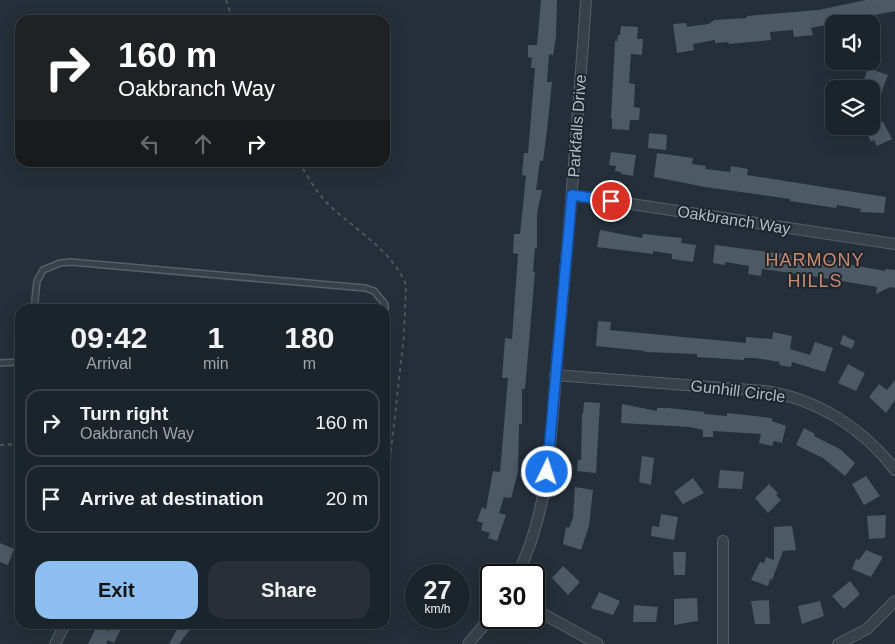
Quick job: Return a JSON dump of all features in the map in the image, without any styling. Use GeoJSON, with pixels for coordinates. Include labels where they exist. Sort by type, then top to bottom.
{"type":"FeatureCollection","features":[{"type":"Feature","properties":{"kind":"street","name":"Parkfalls Drive"},"geometry":{"type":"LineString","coordinates":[[521,564],[538,521],[547,472],[572,195],[586,0]]}},
{"type":"Feature","properties":{"kind":"street","name":"Oakbranch Way"},"geometry":{"type":"LineString","coordinates":[[572,195],[895,244]]}},
{"type":"Feature","properties":{"kind":"street","name":"Gunhill Circle"},"geometry":{"type":"LineString","coordinates":[[555,375],[765,391],[792,397],[819,407],[849,425],[874,446],[895,470]]}},
{"type":"Feature","properties":{"kind":"street"},"geometry":{"type":"LineString","coordinates":[[723,541],[723,644]]}},
{"type":"Feature","properties":{"kind":"street"},"geometry":{"type":"LineString","coordinates":[[838,644],[867,630],[895,601]]}},
{"type":"Feature","properties":{"kind":"street"},"geometry":{"type":"LineString","coordinates":[[545,615],[598,644]]}},
{"type":"Feature","properties":{"kind":"street"},"geometry":{"type":"LineString","coordinates":[[55,644],[62,629]]}},
{"type":"Feature","properties":{"kind":"street"},"geometry":{"type":"LineString","coordinates":[[468,644],[481,629]]}},
{"type":"Feature","properties":{"kind":"lane"},"geometry":{"type":"LineString","coordinates":[[35,304],[37,282],[42,270],[60,263],[71,262],[365,288],[374,291],[385,304]]}},
{"type":"Feature","properties":{"kind":"lane"},"geometry":{"type":"LineString","coordinates":[[0,363],[15,362]]}},
{"type":"Feature","properties":{"kind":"path"},"geometry":{"type":"LineString","coordinates":[[226,0],[231,15]]}},
{"type":"Feature","properties":{"kind":"path"},"geometry":{"type":"LineString","coordinates":[[0,445],[15,444]]}},
{"type":"Feature","properties":{"kind":"building"},"geometry":{"type":"Polygon","coordinates":[[[541,0],[557,0],[556,37],[553,55],[549,54],[547,82],[552,82],[543,161],[540,161],[536,190],[542,190],[537,213],[537,248],[535,248],[533,272],[535,272],[525,389],[522,389],[522,424],[519,424],[518,472],[511,498],[504,497],[499,513],[506,515],[497,541],[488,538],[490,533],[481,530],[483,523],[477,521],[482,507],[486,509],[493,471],[500,472],[508,378],[502,378],[505,338],[512,339],[518,254],[513,253],[514,234],[520,234],[526,176],[522,175],[524,153],[528,153],[535,68],[531,68],[532,58],[528,57],[528,45],[537,45],[541,0]]]}},
{"type":"Feature","properties":{"kind":"building"},"geometry":{"type":"Polygon","coordinates":[[[866,0],[895,0],[895,11],[875,15],[825,15],[825,25],[811,28],[813,35],[794,37],[793,30],[770,32],[771,40],[729,44],[728,42],[715,43],[715,40],[693,44],[694,50],[677,53],[673,24],[686,23],[687,27],[708,24],[715,20],[818,10],[866,0]]]}},
{"type":"Feature","properties":{"kind":"building"},"geometry":{"type":"Polygon","coordinates":[[[621,26],[638,27],[637,39],[643,39],[642,55],[631,54],[629,83],[635,84],[634,107],[640,108],[639,120],[630,120],[629,130],[612,129],[611,118],[615,41],[617,41],[618,35],[620,35],[621,26]]]}},
{"type":"Feature","properties":{"kind":"building"},"geometry":{"type":"Polygon","coordinates":[[[867,70],[874,70],[888,75],[880,96],[880,80],[864,80],[867,70]]]}},
{"type":"Feature","properties":{"kind":"building"},"geometry":{"type":"Polygon","coordinates":[[[883,122],[892,139],[877,146],[874,140],[871,142],[868,135],[880,135],[880,123],[883,122]]]}},
{"type":"Feature","properties":{"kind":"building"},"geometry":{"type":"Polygon","coordinates":[[[649,133],[667,135],[666,150],[648,148],[649,133]]]}},
{"type":"Feature","properties":{"kind":"building"},"geometry":{"type":"Polygon","coordinates":[[[611,152],[636,155],[633,176],[621,174],[621,172],[615,171],[616,166],[609,165],[611,152]]]}},
{"type":"Feature","properties":{"kind":"building"},"geometry":{"type":"Polygon","coordinates":[[[657,153],[693,158],[692,164],[706,166],[705,169],[730,172],[731,166],[748,169],[747,175],[886,197],[884,213],[860,212],[861,209],[837,205],[836,208],[790,201],[790,199],[705,187],[654,177],[657,153]]]}},
{"type":"Feature","properties":{"kind":"building"},"geometry":{"type":"Polygon","coordinates":[[[600,230],[642,238],[643,234],[682,238],[681,243],[696,245],[693,262],[672,259],[672,254],[653,251],[653,254],[597,247],[600,230]]]}},
{"type":"Feature","properties":{"kind":"building"},"geometry":{"type":"Polygon","coordinates":[[[715,245],[814,260],[815,258],[885,271],[885,269],[895,270],[895,288],[890,287],[876,294],[877,287],[812,276],[762,269],[761,276],[748,274],[749,266],[725,262],[725,265],[713,263],[715,245]]]}},
{"type":"Feature","properties":{"kind":"building"},"geometry":{"type":"Polygon","coordinates":[[[598,321],[611,322],[610,330],[746,343],[746,337],[772,339],[773,332],[792,336],[790,349],[810,355],[815,342],[833,348],[825,372],[792,362],[791,367],[779,365],[780,362],[755,358],[744,358],[744,360],[697,357],[697,354],[644,352],[596,346],[598,321]]]}},
{"type":"Feature","properties":{"kind":"building"},"geometry":{"type":"Polygon","coordinates":[[[843,335],[855,341],[852,349],[840,344],[843,335]]]}},
{"type":"Feature","properties":{"kind":"building"},"geometry":{"type":"Polygon","coordinates":[[[848,364],[865,373],[856,391],[838,383],[848,364]]]}},
{"type":"Feature","properties":{"kind":"building"},"geometry":{"type":"Polygon","coordinates":[[[895,380],[895,400],[886,413],[869,397],[879,384],[887,390],[895,380]]]}},
{"type":"Feature","properties":{"kind":"building"},"geometry":{"type":"Polygon","coordinates":[[[584,402],[600,403],[596,473],[577,471],[578,460],[581,460],[584,402]]]}},
{"type":"Feature","properties":{"kind":"building"},"geometry":{"type":"Polygon","coordinates":[[[622,404],[657,411],[657,408],[669,408],[704,412],[704,414],[727,416],[727,413],[772,418],[772,421],[786,426],[782,443],[774,441],[772,446],[759,443],[761,434],[713,431],[713,437],[703,437],[703,430],[690,427],[621,423],[622,404]]]}},
{"type":"Feature","properties":{"kind":"building"},"geometry":{"type":"Polygon","coordinates":[[[804,428],[815,434],[814,436],[840,449],[855,463],[845,476],[823,458],[796,445],[804,428]]]}},
{"type":"Feature","properties":{"kind":"building"},"geometry":{"type":"Polygon","coordinates":[[[642,456],[654,458],[651,485],[639,482],[642,456]]]}},
{"type":"Feature","properties":{"kind":"building"},"geometry":{"type":"Polygon","coordinates":[[[720,470],[744,472],[742,489],[718,488],[720,470]]]}},
{"type":"Feature","properties":{"kind":"building"},"geometry":{"type":"Polygon","coordinates":[[[866,476],[880,496],[864,505],[852,484],[866,476]]]}},
{"type":"Feature","properties":{"kind":"building"},"geometry":{"type":"Polygon","coordinates":[[[693,478],[704,493],[683,504],[674,492],[693,478]]]}},
{"type":"Feature","properties":{"kind":"building"},"geometry":{"type":"Polygon","coordinates":[[[769,484],[778,493],[776,495],[781,500],[768,513],[755,498],[769,484]]]}},
{"type":"Feature","properties":{"kind":"building"},"geometry":{"type":"Polygon","coordinates":[[[575,487],[593,490],[589,526],[581,550],[563,544],[566,527],[569,528],[573,518],[575,487]]]}},
{"type":"Feature","properties":{"kind":"building"},"geometry":{"type":"Polygon","coordinates":[[[661,514],[678,517],[674,540],[651,536],[652,526],[659,527],[661,514]]]}},
{"type":"Feature","properties":{"kind":"building"},"geometry":{"type":"Polygon","coordinates":[[[886,515],[885,538],[869,539],[867,516],[886,515]]]}},
{"type":"Feature","properties":{"kind":"building"},"geometry":{"type":"Polygon","coordinates":[[[792,526],[796,550],[783,551],[768,586],[751,580],[760,562],[764,563],[766,557],[774,560],[774,527],[792,526]]]}},
{"type":"Feature","properties":{"kind":"building"},"geometry":{"type":"Polygon","coordinates":[[[0,543],[14,549],[8,565],[0,562],[0,543]]]}},
{"type":"Feature","properties":{"kind":"building"},"geometry":{"type":"Polygon","coordinates":[[[866,550],[883,557],[871,577],[852,569],[856,559],[859,560],[866,550]]]}},
{"type":"Feature","properties":{"kind":"building"},"geometry":{"type":"Polygon","coordinates":[[[673,552],[686,552],[685,575],[674,575],[673,552]]]}},
{"type":"Feature","properties":{"kind":"building"},"geometry":{"type":"Polygon","coordinates":[[[563,566],[580,582],[568,595],[552,578],[563,566]]]}},
{"type":"Feature","properties":{"kind":"building"},"geometry":{"type":"Polygon","coordinates":[[[850,581],[860,594],[844,609],[832,596],[850,581]]]}},
{"type":"Feature","properties":{"kind":"building"},"geometry":{"type":"Polygon","coordinates":[[[599,592],[620,601],[613,615],[591,608],[599,592]]]}},
{"type":"Feature","properties":{"kind":"building"},"geometry":{"type":"Polygon","coordinates":[[[697,598],[698,621],[674,625],[674,599],[697,598]]]}},
{"type":"Feature","properties":{"kind":"building"},"geometry":{"type":"Polygon","coordinates":[[[769,600],[770,624],[755,624],[751,601],[769,600]]]}},
{"type":"Feature","properties":{"kind":"building"},"geometry":{"type":"Polygon","coordinates":[[[820,601],[824,616],[802,624],[798,606],[820,601]]]}},
{"type":"Feature","properties":{"kind":"building"},"geometry":{"type":"Polygon","coordinates":[[[634,605],[658,607],[656,622],[633,622],[634,605]]]}},
{"type":"Feature","properties":{"kind":"building"},"geometry":{"type":"Polygon","coordinates":[[[96,629],[108,631],[109,629],[121,629],[114,643],[108,640],[106,644],[88,644],[96,629]]]}},
{"type":"Feature","properties":{"kind":"building"},"geometry":{"type":"Polygon","coordinates":[[[177,629],[190,629],[179,644],[169,644],[177,629]]]}},
{"type":"Feature","properties":{"kind":"district","name":"HARMONY HILLS"},"geometry":{"type":"Point","coordinates":[815,270]}},
{"type":"Feature","properties":{"kind":"route"},"geometry":{"type":"LineString","coordinates":[[547,472],[572,195],[611,201]]}}]}
